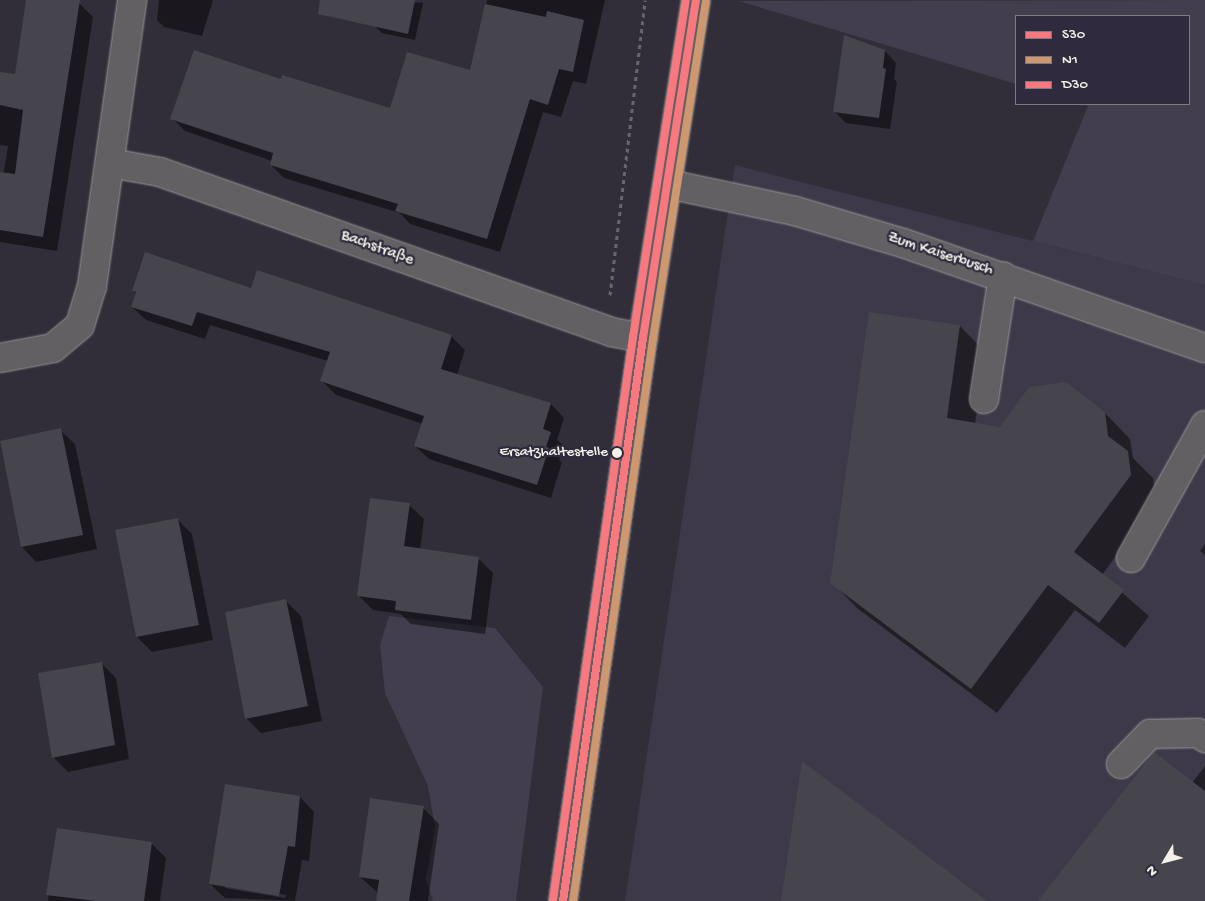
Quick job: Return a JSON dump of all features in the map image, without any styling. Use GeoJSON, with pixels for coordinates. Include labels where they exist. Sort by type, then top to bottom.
{"type":"FeatureCollection","features":[{"type":"Feature","properties":{"kind":"street"},"geometry":{"type":"LineString","coordinates":[[0,358],[53,348],[80,324],[92,286],[132,0]]}},
{"type":"Feature","properties":{"kind":"street"},"geometry":{"type":"LineString","coordinates":[[563,901],[643,338],[696,0]]}},
{"type":"Feature","properties":{"kind":"street","name":"Bachstraße"},"geometry":{"type":"LineString","coordinates":[[110,163],[160,172],[611,332],[643,338]]}},
{"type":"Feature","properties":{"kind":"street","name":"Zum Kaiserbusch"},"geometry":{"type":"LineString","coordinates":[[668,184],[795,211],[1003,276],[1205,348]]}},
{"type":"Feature","properties":{"kind":"street"},"geometry":{"type":"LineString","coordinates":[[984,399],[1003,276]]}},
{"type":"Feature","properties":{"kind":"street"},"geometry":{"type":"LineString","coordinates":[[1132,558],[1205,425]]}},
{"type":"Feature","properties":{"kind":"street"},"geometry":{"type":"LineString","coordinates":[[1121,764],[1150,734],[1198,733],[1205,738]]}},
{"type":"Feature","properties":{"kind":"path"},"geometry":{"type":"LineString","coordinates":[[609,304],[645,0]]}},
{"type":"Feature","properties":{"kind":"shaded area"},"geometry":{"type":"Polygon","coordinates":[[[1205,0],[1205,285],[1033,241],[1088,106],[1085,105],[1190,105],[1190,15],[1015,15],[1015,84],[739,1],[1205,0]]]}},
{"type":"Feature","properties":{"kind":"shaded area"},"geometry":{"type":"Polygon","coordinates":[[[735,165],[1205,285],[1205,901],[625,901],[735,165]]]}},
{"type":"Feature","properties":{"kind":"shaded area"},"geometry":{"type":"Polygon","coordinates":[[[389,616],[495,628],[543,687],[516,901],[433,901],[426,880],[435,827],[428,786],[385,693],[380,645],[389,616]]]}},
{"type":"Feature","properties":{"kind":"building"},"geometry":{"type":"Polygon","coordinates":[[[26,0],[80,0],[43,237],[0,230],[0,172],[15,174],[23,110],[0,105],[0,72],[15,74],[26,0]]]}},
{"type":"Feature","properties":{"kind":"building"},"geometry":{"type":"Polygon","coordinates":[[[320,0],[415,0],[408,34],[318,14],[320,0]]]}},
{"type":"Feature","properties":{"kind":"building"},"geometry":{"type":"Polygon","coordinates":[[[485,4],[546,17],[547,11],[584,20],[573,72],[559,69],[548,105],[530,99],[487,239],[395,211],[398,204],[270,165],[273,153],[170,119],[194,50],[281,79],[282,75],[390,108],[407,52],[470,70],[485,4]]]}},
{"type":"Feature","properties":{"kind":"building"},"geometry":{"type":"Polygon","coordinates":[[[844,35],[885,50],[883,68],[886,69],[879,118],[833,112],[844,35]]]}},
{"type":"Feature","properties":{"kind":"building"},"geometry":{"type":"Polygon","coordinates":[[[145,252],[251,288],[257,270],[452,335],[441,369],[551,403],[543,429],[551,432],[546,447],[549,448],[537,485],[414,446],[424,416],[320,381],[330,352],[197,312],[192,326],[131,307],[136,292],[132,291],[145,252]]]}},
{"type":"Feature","properties":{"kind":"building"},"geometry":{"type":"Polygon","coordinates":[[[869,312],[960,325],[947,418],[1000,427],[1029,387],[1066,382],[1105,412],[1108,436],[1128,451],[1131,475],[1074,552],[1124,590],[1099,623],[1048,585],[971,689],[830,583],[869,312]]]}},
{"type":"Feature","properties":{"kind":"building"},"geometry":{"type":"Polygon","coordinates":[[[61,428],[83,535],[21,547],[0,441],[61,428]]]}},
{"type":"Feature","properties":{"kind":"building"},"geometry":{"type":"Polygon","coordinates":[[[370,498],[410,503],[404,546],[479,557],[471,620],[395,610],[396,601],[357,596],[370,498]]]}},
{"type":"Feature","properties":{"kind":"building"},"geometry":{"type":"Polygon","coordinates":[[[178,518],[199,625],[136,637],[115,530],[178,518]]]}},
{"type":"Feature","properties":{"kind":"building"},"geometry":{"type":"Polygon","coordinates":[[[286,599],[308,706],[245,719],[225,612],[286,599]]]}},
{"type":"Feature","properties":{"kind":"building"},"geometry":{"type":"Polygon","coordinates":[[[102,662],[115,745],[52,758],[38,673],[102,662]]]}},
{"type":"Feature","properties":{"kind":"building"},"geometry":{"type":"Polygon","coordinates":[[[1154,752],[1205,791],[1205,901],[1038,901],[1154,752]]]}},
{"type":"Feature","properties":{"kind":"building"},"geometry":{"type":"Polygon","coordinates":[[[802,761],[987,901],[781,901],[802,761]]]}},
{"type":"Feature","properties":{"kind":"building"},"geometry":{"type":"Polygon","coordinates":[[[225,784],[300,796],[295,847],[288,846],[279,896],[209,884],[225,784]]]}},
{"type":"Feature","properties":{"kind":"building"},"geometry":{"type":"Polygon","coordinates":[[[370,798],[424,806],[409,901],[376,901],[379,880],[359,877],[370,798]]]}},
{"type":"Feature","properties":{"kind":"building"},"geometry":{"type":"Polygon","coordinates":[[[57,828],[152,842],[144,901],[96,901],[46,895],[57,828]]]}},
{"type":"Feature","properties":{"kind":"transit line","name":"D30"},"geometry":{"type":"LineString","coordinates":[[553,900],[633,337],[686,0]]}},
{"type":"Feature","properties":{"kind":"transit line","name":"S30"},"geometry":{"type":"LineString","coordinates":[[563,901],[643,338],[696,0]]}},
{"type":"Feature","properties":{"kind":"transit line","name":"N1"},"geometry":{"type":"LineString","coordinates":[[573,901],[653,339],[706,2]]}},
{"type":"Feature","properties":{"kind":"place","name":"Ersatzhaltestelle"},"geometry":{"type":"Point","coordinates":[617,453]}}]}
